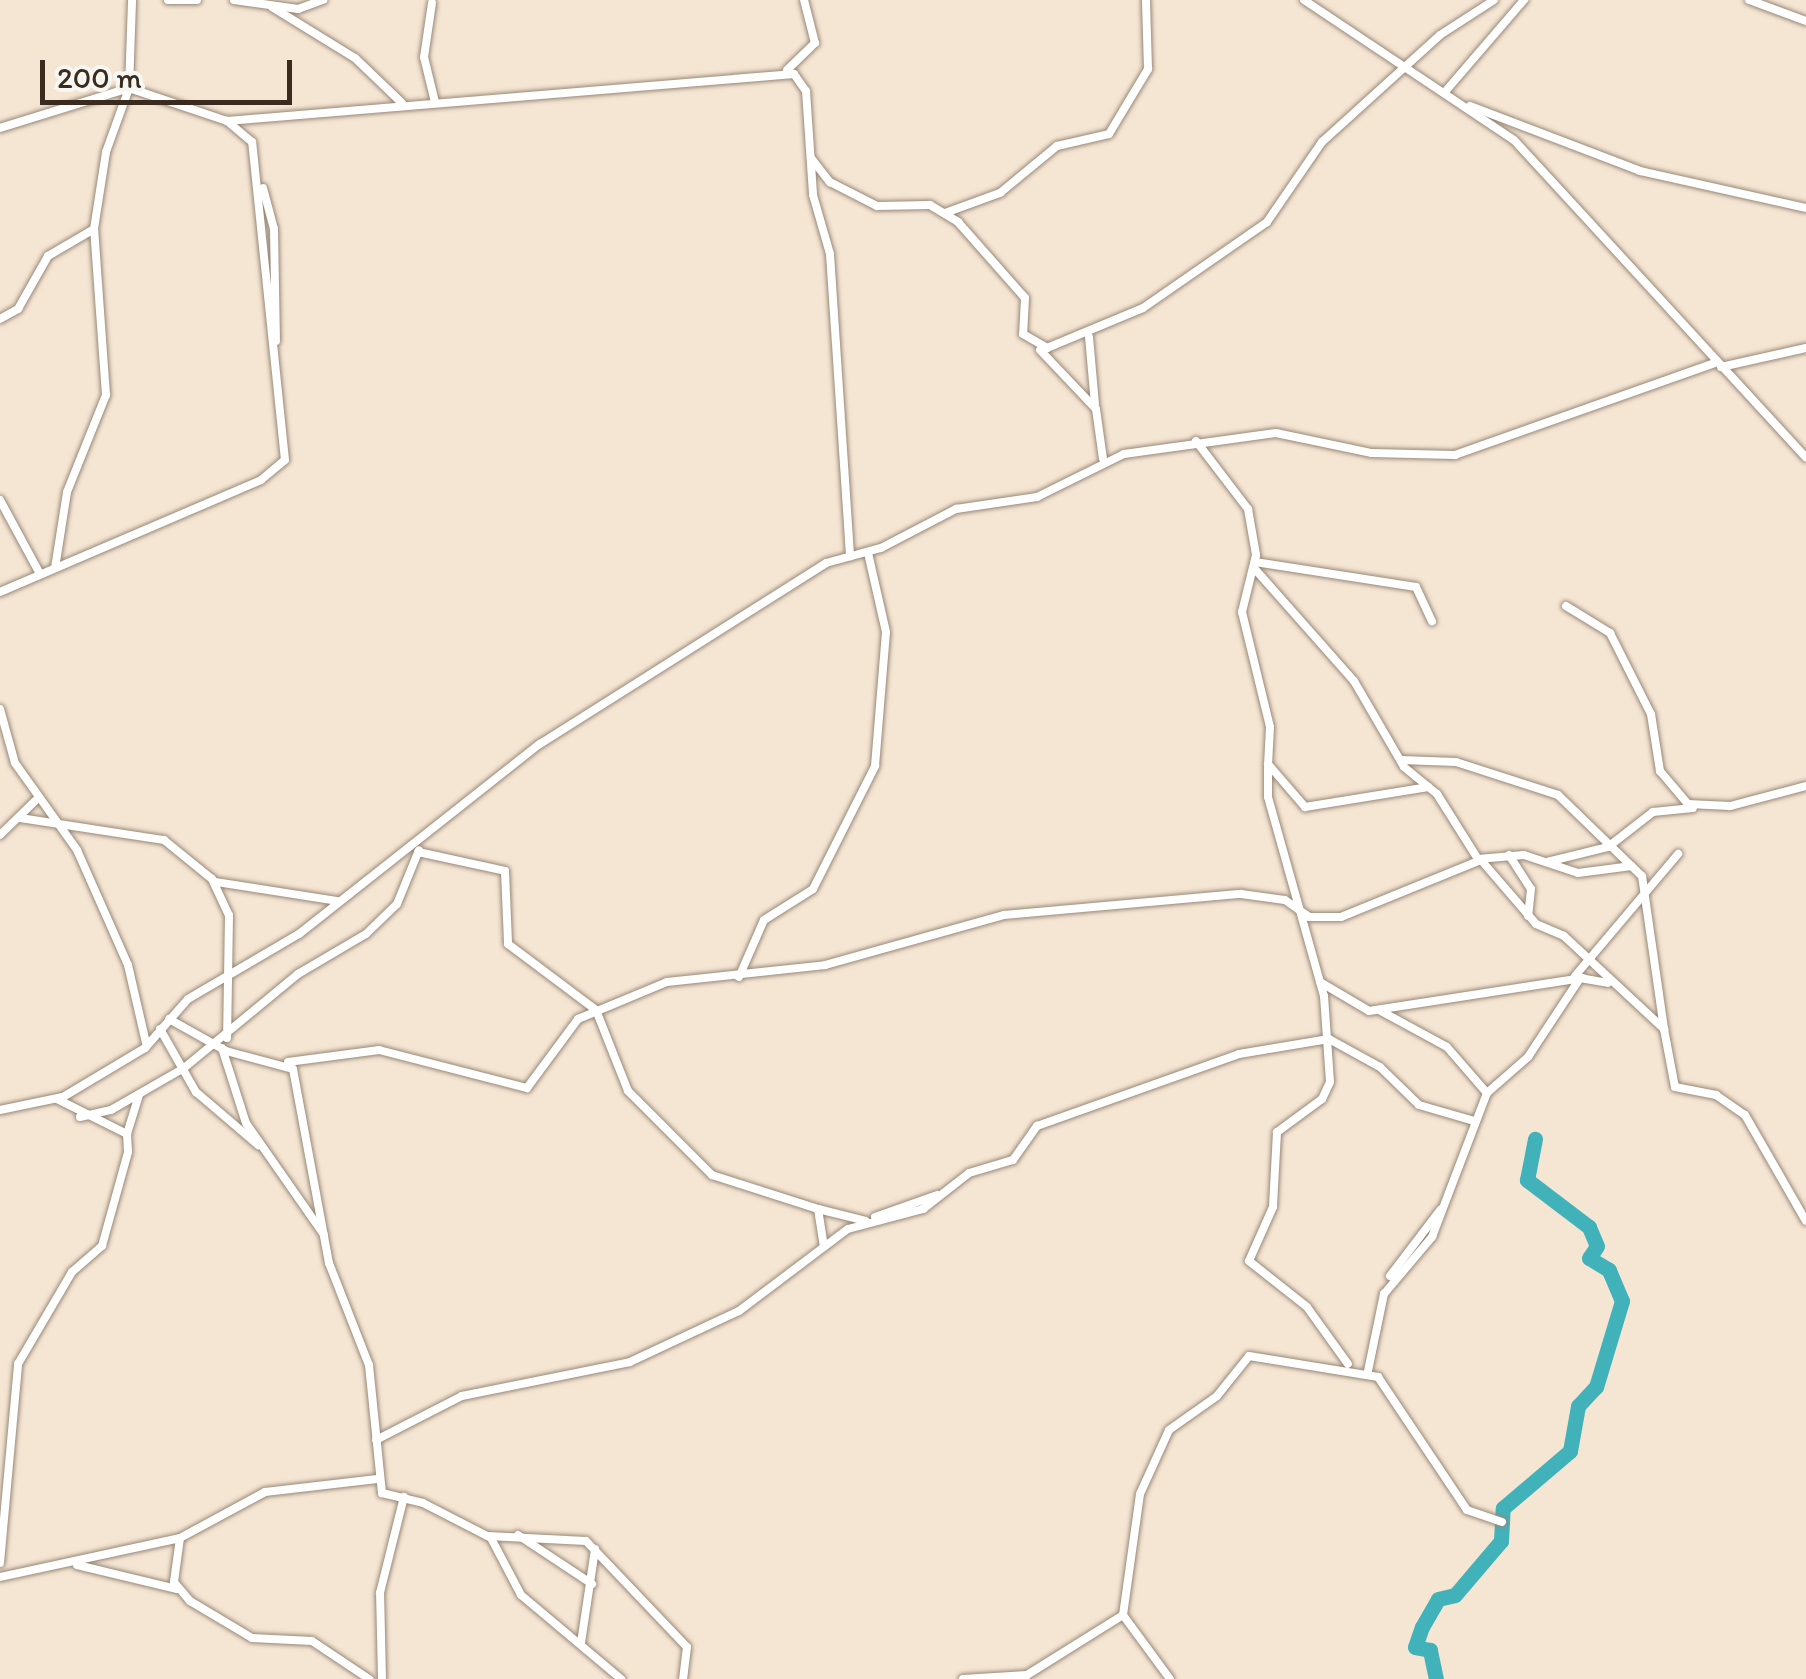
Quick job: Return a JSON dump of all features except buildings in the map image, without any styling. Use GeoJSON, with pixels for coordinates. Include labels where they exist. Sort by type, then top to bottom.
{"type":"FeatureCollection","features":[{"type":"Feature","properties":{"kind":"street"},"geometry":{"type":"LineString","coordinates":[[56,568],[67,492],[106,396],[94,229],[106,152],[129,88],[132,0]]}},
{"type":"Feature","properties":{"kind":"street"},"geometry":{"type":"LineString","coordinates":[[168,0],[197,0]]}},
{"type":"Feature","properties":{"kind":"street"},"geometry":{"type":"LineString","coordinates":[[234,0],[272,7],[323,0]]}},
{"type":"Feature","properties":{"kind":"street"},"geometry":{"type":"LineString","coordinates":[[0,128],[129,88],[226,121],[241,122],[787,70],[815,43],[804,0]]}},
{"type":"Feature","properties":{"kind":"street"},"geometry":{"type":"LineString","coordinates":[[945,213],[1000,193],[1057,146],[1109,134],[1148,70],[1146,0]]}},
{"type":"Feature","properties":{"kind":"street"},"geometry":{"type":"LineString","coordinates":[[1304,0],[1466,105],[1659,177],[1806,208]]}},
{"type":"Feature","properties":{"kind":"street"},"geometry":{"type":"LineString","coordinates":[[1040,350],[1090,337],[1273,218],[1322,142],[1408,70],[1440,35],[1494,0]]}},
{"type":"Feature","properties":{"kind":"street"},"geometry":{"type":"LineString","coordinates":[[1444,93],[1524,0]]}},
{"type":"Feature","properties":{"kind":"street"},"geometry":{"type":"LineString","coordinates":[[1749,0],[1806,22]]}},
{"type":"Feature","properties":{"kind":"street"},"geometry":{"type":"LineString","coordinates":[[432,4],[424,57],[436,102]]}},
{"type":"Feature","properties":{"kind":"street"},"geometry":{"type":"LineString","coordinates":[[272,7],[354,58],[402,104]]}},
{"type":"Feature","properties":{"kind":"street"},"geometry":{"type":"LineString","coordinates":[[787,70],[806,91],[810,158],[830,254],[850,556]]}},
{"type":"Feature","properties":{"kind":"street"},"geometry":{"type":"LineString","coordinates":[[1466,105],[1527,152],[1806,456]]}},
{"type":"Feature","properties":{"kind":"street"},"geometry":{"type":"LineString","coordinates":[[226,121],[252,142]]}},
{"type":"Feature","properties":{"kind":"street"},"geometry":{"type":"LineString","coordinates":[[0,592],[284,467],[258,174],[252,142],[241,122]]}},
{"type":"Feature","properties":{"kind":"street"},"geometry":{"type":"LineString","coordinates":[[810,158],[830,182],[877,206],[920,203],[945,213],[1026,298],[1024,334],[1096,409]]}},
{"type":"Feature","properties":{"kind":"street"},"geometry":{"type":"LineString","coordinates":[[0,319],[18,310],[48,256],[94,229]]}},
{"type":"Feature","properties":{"kind":"street"},"geometry":{"type":"LineString","coordinates":[[1090,337],[1103,459]]}},
{"type":"Feature","properties":{"kind":"street"},"geometry":{"type":"LineString","coordinates":[[0,1110],[57,1099],[145,1048],[188,999],[234,979],[338,901],[419,848],[540,744],[850,556],[868,553],[956,509],[1037,497],[1103,459],[1276,433],[1372,453],[1455,455],[1719,365],[1806,348]]}},
{"type":"Feature","properties":{"kind":"street"},"geometry":{"type":"LineString","coordinates":[[1196,442],[1248,509],[1255,565],[1242,612],[1270,727],[1268,798],[1304,914],[1329,1040],[1329,1093],[1277,1132],[1270,1221],[1249,1261],[1307,1307],[1348,1366]]}},
{"type":"Feature","properties":{"kind":"street"},"geometry":{"type":"LineString","coordinates":[[0,500],[40,574]]}},
{"type":"Feature","properties":{"kind":"street"},"geometry":{"type":"LineString","coordinates":[[738,977],[764,920],[813,889],[874,766],[886,632],[868,553]]}},
{"type":"Feature","properties":{"kind":"street"},"geometry":{"type":"LineString","coordinates":[[1255,565],[1416,587],[1432,621]]}},
{"type":"Feature","properties":{"kind":"street"},"geometry":{"type":"LineString","coordinates":[[1255,565],[1363,693],[1400,760],[1428,787],[1528,916],[1664,1029]]}},
{"type":"Feature","properties":{"kind":"street"},"geometry":{"type":"LineString","coordinates":[[1566,606],[1610,633],[1651,714],[1660,771],[1694,808]]}},
{"type":"Feature","properties":{"kind":"street"},"geometry":{"type":"LineString","coordinates":[[0,709],[3,734],[34,801],[80,856],[128,964],[145,1048]]}},
{"type":"Feature","properties":{"kind":"street"},"geometry":{"type":"LineString","coordinates":[[1400,760],[1456,762],[1558,794],[1608,847],[1632,866],[1644,891],[1670,1082],[1745,1115],[1806,1221]]}},
{"type":"Feature","properties":{"kind":"street"},"geometry":{"type":"LineString","coordinates":[[1268,764],[1305,806],[1428,787]]}},
{"type":"Feature","properties":{"kind":"street"},"geometry":{"type":"LineString","coordinates":[[1546,862],[1608,847],[1653,812],[1806,786]]}},
{"type":"Feature","properties":{"kind":"street"},"geometry":{"type":"LineString","coordinates":[[0,834],[34,801]]}},
{"type":"Feature","properties":{"kind":"street"},"geometry":{"type":"LineString","coordinates":[[20,818],[164,840],[212,880],[228,903],[234,979],[222,1043],[240,1110],[326,1239]]}},
{"type":"Feature","properties":{"kind":"street"},"geometry":{"type":"LineString","coordinates":[[419,848],[505,870],[508,944],[596,1010],[628,1090],[712,1176],[869,1220]]}},
{"type":"Feature","properties":{"kind":"street"},"geometry":{"type":"LineString","coordinates":[[79,1117],[138,1094],[184,1068],[222,1043],[298,974],[388,915],[419,848]]}},
{"type":"Feature","properties":{"kind":"street"},"geometry":{"type":"LineString","coordinates":[[1368,1371],[1395,1262],[1444,1208],[1487,1093],[1528,1057],[1588,963],[1678,854]]}},
{"type":"Feature","properties":{"kind":"street"},"geometry":{"type":"LineString","coordinates":[[168,1018],[222,1043],[288,1062],[379,1050],[527,1088],[567,1029],[596,1010],[667,982],[738,977],[847,960],[1004,914],[1241,894],[1285,900],[1304,914],[1353,914],[1481,860],[1508,855],[1546,862],[1570,873],[1632,866]]}},
{"type":"Feature","properties":{"kind":"street"},"geometry":{"type":"LineString","coordinates":[[1508,855],[1528,880],[1528,916]]}},
{"type":"Feature","properties":{"kind":"street"},"geometry":{"type":"LineString","coordinates":[[212,880],[338,901]]}},
{"type":"Feature","properties":{"kind":"street"},"geometry":{"type":"LineString","coordinates":[[1379,1010],[1578,977],[1613,984]]}},
{"type":"Feature","properties":{"kind":"street"},"geometry":{"type":"LineString","coordinates":[[1320,982],[1447,1047],[1487,1093]]}},
{"type":"Feature","properties":{"kind":"street"},"geometry":{"type":"LineString","coordinates":[[160,1029],[196,1092],[274,1156]]}},
{"type":"Feature","properties":{"kind":"street"},"geometry":{"type":"LineString","coordinates":[[376,1440],[462,1396],[630,1362],[739,1311],[824,1245],[869,1220],[923,1209],[938,1194],[1012,1160],[1044,1123],[1239,1054],[1329,1040],[1380,1067],[1419,1105],[1474,1121]]}},
{"type":"Feature","properties":{"kind":"street"},"geometry":{"type":"LineString","coordinates":[[288,1062],[326,1239],[369,1365],[382,1493],[404,1497],[488,1536],[578,1536],[687,1647],[683,1679]]}},
{"type":"Feature","properties":{"kind":"street"},"geometry":{"type":"LineString","coordinates":[[0,1563],[17,1367],[72,1272],[102,1246],[138,1094]]}},
{"type":"Feature","properties":{"kind":"street"},"geometry":{"type":"LineString","coordinates":[[57,1099],[79,1117],[127,1134]]}},
{"type":"Feature","properties":{"kind":"street"},"geometry":{"type":"LineString","coordinates":[[818,1208],[824,1245]]}},
{"type":"Feature","properties":{"kind":"street"},"geometry":{"type":"LineString","coordinates":[[1170,1679],[1122,1615],[1140,1494],[1168,1430],[1217,1396],[1249,1356],[1368,1371],[1457,1483],[1467,1510],[1502,1522]]}},
{"type":"Feature","properties":{"kind":"street"},"geometry":{"type":"LineString","coordinates":[[0,1577],[72,1565],[180,1538],[265,1492],[378,1479]]}},
{"type":"Feature","properties":{"kind":"street"},"geometry":{"type":"LineString","coordinates":[[382,1679],[380,1593],[404,1497]]}},
{"type":"Feature","properties":{"kind":"street"},"geometry":{"type":"LineString","coordinates":[[518,1535],[592,1584]]}},
{"type":"Feature","properties":{"kind":"street"},"geometry":{"type":"LineString","coordinates":[[488,1536],[521,1595],[621,1679]]}},
{"type":"Feature","properties":{"kind":"street"},"geometry":{"type":"LineString","coordinates":[[176,1589],[180,1538]]}},
{"type":"Feature","properties":{"kind":"street"},"geometry":{"type":"LineString","coordinates":[[580,1644],[592,1584],[594,1549]]}},
{"type":"Feature","properties":{"kind":"street"},"geometry":{"type":"LineString","coordinates":[[72,1565],[176,1589],[242,1634],[312,1640],[369,1679]]}},
{"type":"Feature","properties":{"kind":"street"},"geometry":{"type":"LineString","coordinates":[[963,1679],[1026,1674],[1122,1615]]}},
{"type":"Feature","properties":{"kind":"waterway"},"geometry":{"type":"LineString","coordinates":[[1436,1679],[1430,1650],[1415,1647],[1422,1627],[1438,1599],[1455,1595],[1501,1541],[1503,1508],[1570,1451],[1578,1406],[1596,1387],[1622,1301],[1609,1270],[1589,1258],[1597,1246],[1589,1227],[1527,1180],[1535,1139]]}}]}
